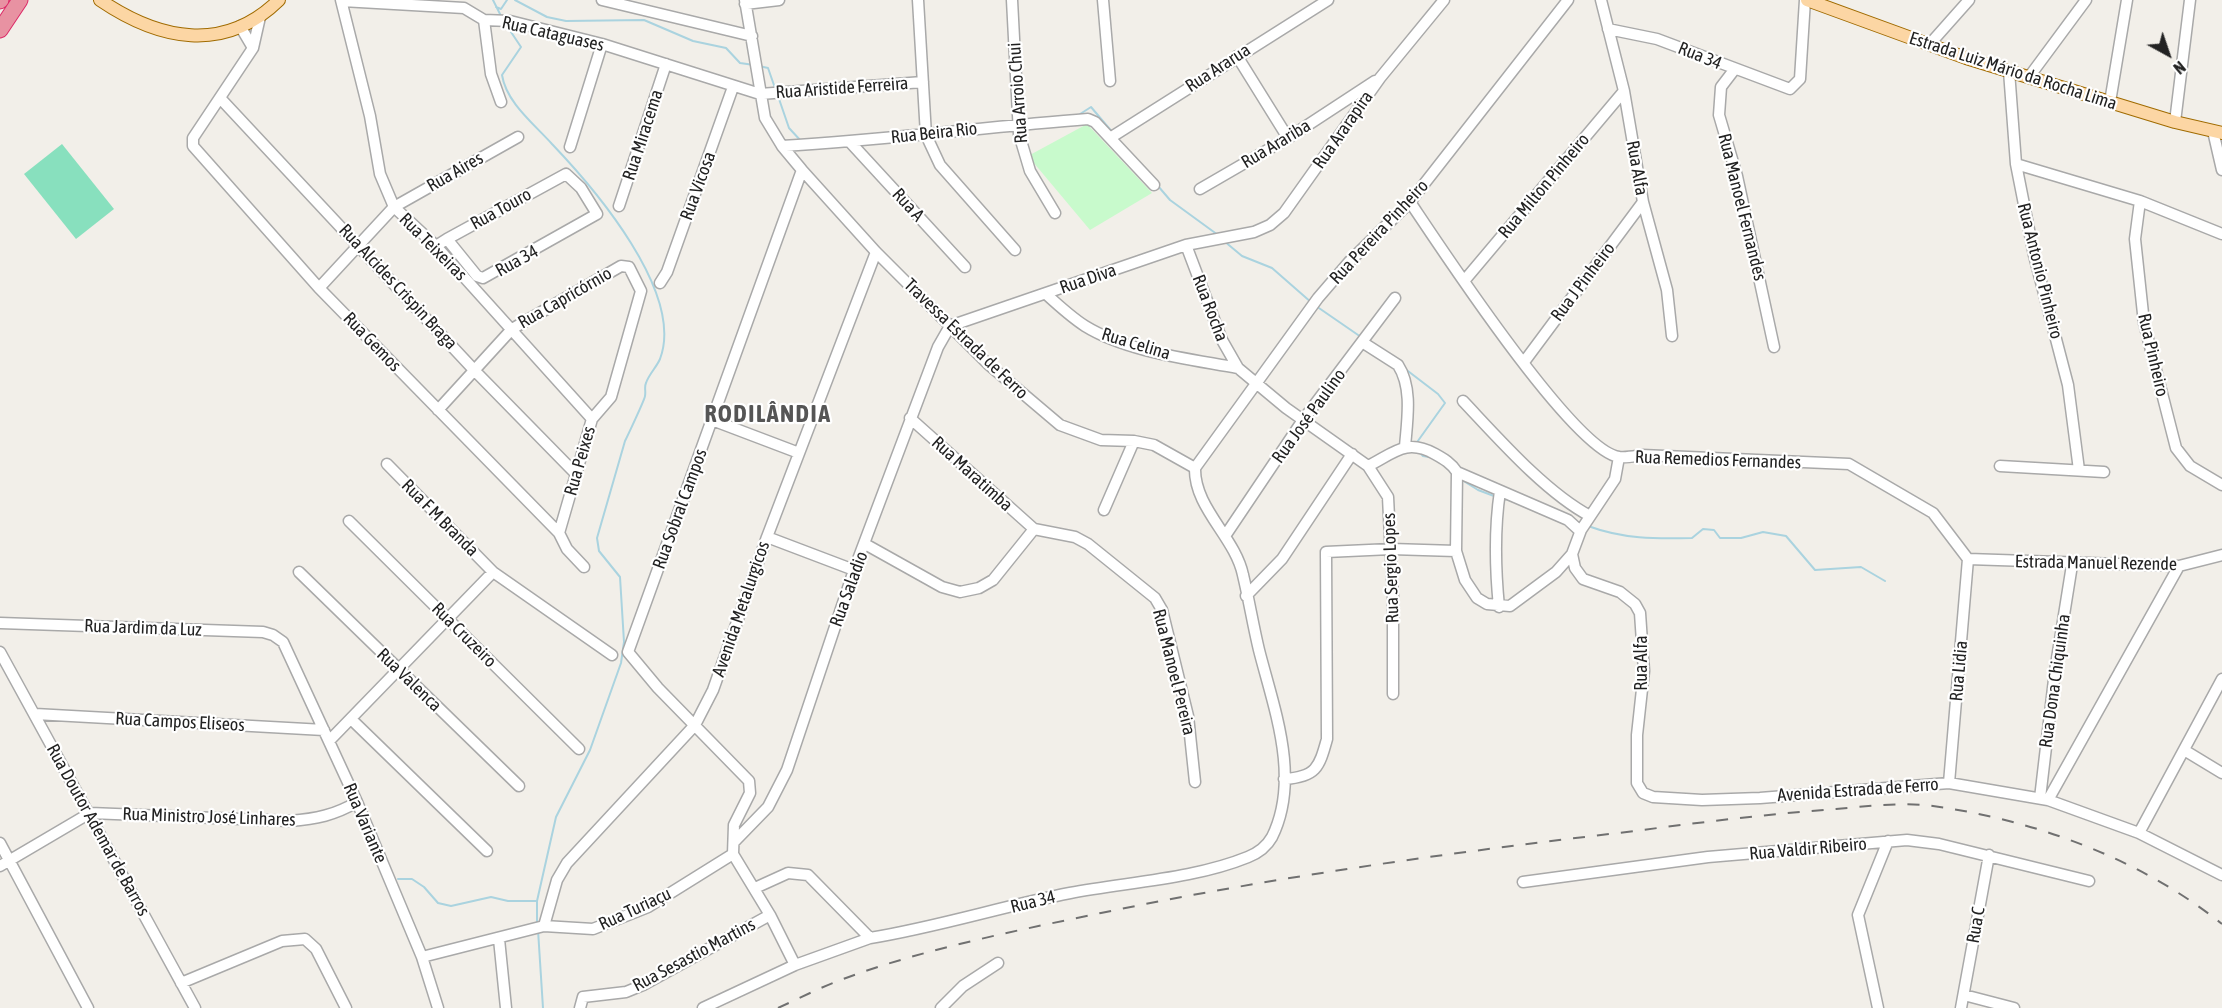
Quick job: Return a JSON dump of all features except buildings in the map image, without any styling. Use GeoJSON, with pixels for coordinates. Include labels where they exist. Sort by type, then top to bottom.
{"type":"FeatureCollection","features":[{"type":"Feature","properties":{"kind":"highway"},"geometry":{"type":"LineString","coordinates":[[0,30],[20,0]]}},
{"type":"Feature","properties":{"kind":"main road"},"geometry":{"type":"LineString","coordinates":[[100,0],[116,11],[167,33],[197,38],[225,33],[261,17],[279,0]]}},
{"type":"Feature","properties":{"kind":"main road","name":"Estrada Luiz Mário da Rocha Lima"},"geometry":{"type":"LineString","coordinates":[[1806,0],[1929,45],[2009,71],[2175,122],[2217,132]]}},
{"type":"Feature","properties":{"kind":"street"},"geometry":{"type":"LineString","coordinates":[[602,0],[752,36]]}},
{"type":"Feature","properties":{"kind":"street"},"geometry":{"type":"LineString","coordinates":[[745,2],[779,0]]}},
{"type":"Feature","properties":{"kind":"street"},"geometry":{"type":"LineString","coordinates":[[918,0],[926,133],[940,165],[1015,250]]}},
{"type":"Feature","properties":{"kind":"street","name":"Rua Arroio Chui"},"geometry":{"type":"LineString","coordinates":[[1012,0],[1018,124],[1023,153],[1030,171],[1055,213]]}},
{"type":"Feature","properties":{"kind":"street"},"geometry":{"type":"LineString","coordinates":[[1103,0],[1110,81]]}},
{"type":"Feature","properties":{"kind":"street","name":"Rua Ararua"},"geometry":{"type":"LineString","coordinates":[[1110,138],[1328,0]]}},
{"type":"Feature","properties":{"kind":"street","name":"Rua Ararapira"},"geometry":{"type":"LineString","coordinates":[[1228,237],[1262,228],[1284,213],[1380,78],[1444,0]]}},
{"type":"Feature","properties":{"kind":"street","name":"Rua Pereira Pinheiro"},"geometry":{"type":"LineString","coordinates":[[1195,468],[1318,298],[1349,262],[1410,202],[1568,0]]}},
{"type":"Feature","properties":{"kind":"street","name":"Rua Alfa"},"geometry":{"type":"LineString","coordinates":[[1601,0],[1624,91],[1643,202],[1665,280],[1672,336]]}},
{"type":"Feature","properties":{"kind":"street","name":"Rua 34"},"geometry":{"type":"LineString","coordinates":[[1608,29],[1657,39],[1734,70],[1790,89],[1800,79],[1806,0]]}},
{"type":"Feature","properties":{"kind":"street"},"geometry":{"type":"LineString","coordinates":[[1929,45],[1970,0]]}},
{"type":"Feature","properties":{"kind":"street"},"geometry":{"type":"LineString","coordinates":[[2029,77],[2086,0]]}},
{"type":"Feature","properties":{"kind":"street"},"geometry":{"type":"LineString","coordinates":[[2110,102],[2127,0]]}},
{"type":"Feature","properties":{"kind":"street"},"geometry":{"type":"LineString","coordinates":[[2175,122],[2190,0]]}},
{"type":"Feature","properties":{"kind":"street","name":"Rua Cataguases"},"geometry":{"type":"LineString","coordinates":[[341,1],[464,4],[484,20],[510,21],[602,44],[733,87],[763,94]]}},
{"type":"Feature","properties":{"kind":"street","name":"Rua Teixeiras"},"geometry":{"type":"LineString","coordinates":[[341,1],[370,117],[380,174],[394,207],[436,246],[592,419]]}},
{"type":"Feature","properties":{"kind":"street","name":"Travessa Estrada de Ferro"},"geometry":{"type":"LineString","coordinates":[[745,2],[763,94],[765,118],[782,146],[801,170],[876,252],[988,364],[1060,425],[1101,440],[1134,441],[1154,446],[1195,468]]}},
{"type":"Feature","properties":{"kind":"street"},"geometry":{"type":"LineString","coordinates":[[220,98],[253,48],[261,17]]}},
{"type":"Feature","properties":{"kind":"street"},"geometry":{"type":"LineString","coordinates":[[484,20],[492,74],[501,102]]}},
{"type":"Feature","properties":{"kind":"street"},"geometry":{"type":"LineString","coordinates":[[240,26],[253,48]]}},
{"type":"Feature","properties":{"kind":"street"},"geometry":{"type":"LineString","coordinates":[[570,147],[602,44]]}},
{"type":"Feature","properties":{"kind":"street"},"geometry":{"type":"LineString","coordinates":[[1237,56],[1288,138]]}},
{"type":"Feature","properties":{"kind":"street","name":"Rua Miracema"},"geometry":{"type":"LineString","coordinates":[[619,206],[666,64]]}},
{"type":"Feature","properties":{"kind":"street","name":"Rua Manoel Fernandes"},"geometry":{"type":"LineString","coordinates":[[1734,70],[1721,87],[1719,115],[1737,176],[1774,347]]}},
{"type":"Feature","properties":{"kind":"street","name":"Rua Antonio Pinheiro"},"geometry":{"type":"LineString","coordinates":[[2009,71],[2016,164],[2034,255],[2068,385],[2079,470]]}},
{"type":"Feature","properties":{"kind":"street","name":"Rua Arariba"},"geometry":{"type":"LineString","coordinates":[[1200,189],[1288,138],[1380,78]]}},
{"type":"Feature","properties":{"kind":"street","name":"Rua Aristide Ferreira"},"geometry":{"type":"LineString","coordinates":[[763,94],[923,82]]}},
{"type":"Feature","properties":{"kind":"street","name":"Rua Vicosa"},"geometry":{"type":"LineString","coordinates":[[660,283],[667,272],[733,87]]}},
{"type":"Feature","properties":{"kind":"street","name":"Rua Milton Pinheiro"},"geometry":{"type":"LineString","coordinates":[[1464,281],[1624,91]]}},
{"type":"Feature","properties":{"kind":"street","name":"Rua Gemos"},"geometry":{"type":"LineString","coordinates":[[220,98],[192,143],[319,288],[559,533],[567,549],[584,567]]}},
{"type":"Feature","properties":{"kind":"street","name":"Rua Alcides Crispin Braga"},"geometry":{"type":"LineString","coordinates":[[220,98],[475,370],[576,474]]}},
{"type":"Feature","properties":{"kind":"street","name":"Rua Beira Rio"},"geometry":{"type":"LineString","coordinates":[[782,146],[850,142],[958,129],[1088,119],[1095,122],[1154,185]]}},
{"type":"Feature","properties":{"kind":"street"},"geometry":{"type":"LineString","coordinates":[[2217,132],[2222,170]]}},
{"type":"Feature","properties":{"kind":"street","name":"Rua Aires"},"geometry":{"type":"LineString","coordinates":[[319,288],[394,207],[518,137]]}},
{"type":"Feature","properties":{"kind":"street","name":"Rua A"},"geometry":{"type":"LineString","coordinates":[[850,142],[965,267]]}},
{"type":"Feature","properties":{"kind":"street"},"geometry":{"type":"LineString","coordinates":[[2016,164],[2140,201],[2222,234]]}},
{"type":"Feature","properties":{"kind":"street","name":"Rua Sobral Campos"},"geometry":{"type":"LineString","coordinates":[[695,725],[658,688],[628,652],[801,170]]}},
{"type":"Feature","properties":{"kind":"street","name":"Rua Touro"},"geometry":{"type":"LineString","coordinates":[[436,246],[568,174],[589,198],[597,215]]}},
{"type":"Feature","properties":{"kind":"street","name":"Rua Pinheiro"},"geometry":{"type":"LineString","coordinates":[[2140,201],[2135,239],[2144,323],[2176,448],[2190,466],[2222,485]]}},
{"type":"Feature","properties":{"kind":"street","name":"Rua Remedios Fernandes"},"geometry":{"type":"LineString","coordinates":[[1410,202],[1464,281],[1580,432],[1619,457],[1642,455],[1849,464],[1933,513],[1968,559]]}},
{"type":"Feature","properties":{"kind":"street","name":"Rua J Pinheiro"},"geometry":{"type":"LineString","coordinates":[[1524,362],[1643,202]]}},
{"type":"Feature","properties":{"kind":"street","name":"Rua 34"},"geometry":{"type":"LineString","coordinates":[[447,239],[477,276],[483,278],[597,215]]}},
{"type":"Feature","properties":{"kind":"street","name":"Rua Diva"},"geometry":{"type":"LineString","coordinates":[[950,326],[1186,245],[1228,237]]}},
{"type":"Feature","properties":{"kind":"street","name":"Rua Rocha"},"geometry":{"type":"LineString","coordinates":[[1186,245],[1222,340],[1238,368]]}},
{"type":"Feature","properties":{"kind":"street","name":"Avenida Metalurgicos"},"geometry":{"type":"LineString","coordinates":[[539,928],[557,880],[567,863],[695,725],[713,690],[767,537],[876,252]]}},
{"type":"Feature","properties":{"kind":"street","name":"Rua Capricórnio"},"geometry":{"type":"LineString","coordinates":[[438,410],[512,328],[621,266],[629,267],[641,291]]}},
{"type":"Feature","properties":{"kind":"street","name":"Rua Peixes"},"geometry":{"type":"LineString","coordinates":[[559,533],[592,419],[611,397],[641,291]]}},
{"type":"Feature","properties":{"kind":"street","name":"Rua Celina"},"geometry":{"type":"LineString","coordinates":[[1046,294],[1086,327],[1110,339],[1173,356],[1238,368]]}},
{"type":"Feature","properties":{"kind":"street","name":"Rua José Paulino"},"geometry":{"type":"LineString","coordinates":[[1225,536],[1303,420],[1395,298]]}},
{"type":"Feature","properties":{"kind":"street","name":"Rua Saladio"},"geometry":{"type":"LineString","coordinates":[[734,842],[768,807],[788,771],[854,570],[910,418],[938,347],[950,326]]}},
{"type":"Feature","properties":{"kind":"street"},"geometry":{"type":"LineString","coordinates":[[1364,339],[1398,365],[1402,371],[1408,403],[1405,447]]}},
{"type":"Feature","properties":{"kind":"street","name":"Rua Sergio Lopes"},"geometry":{"type":"LineString","coordinates":[[1238,368],[1303,420],[1368,466],[1388,497],[1393,694]]}},
{"type":"Feature","properties":{"kind":"street"},"geometry":{"type":"LineString","coordinates":[[1463,400],[1506,445],[1572,507],[1589,517]]}},
{"type":"Feature","properties":{"kind":"street","name":"Rua Maratimba"},"geometry":{"type":"LineString","coordinates":[[910,418],[1034,529]]}},
{"type":"Feature","properties":{"kind":"street"},"geometry":{"type":"LineString","coordinates":[[712,420],[799,453]]}},
{"type":"Feature","properties":{"kind":"street"},"geometry":{"type":"LineString","coordinates":[[1104,510],[1134,441]]}},
{"type":"Feature","properties":{"kind":"street"},"geometry":{"type":"LineString","coordinates":[[1368,466],[1405,447],[1422,447],[1450,462],[1457,472],[1568,520],[1581,531]]}},
{"type":"Feature","properties":{"kind":"street"},"geometry":{"type":"LineString","coordinates":[[1246,596],[1282,559],[1352,454]]}},
{"type":"Feature","properties":{"kind":"street"},"geometry":{"type":"LineString","coordinates":[[1457,472],[1456,551],[1469,589],[1477,598],[1499,607],[1510,606],[1522,599],[1572,554],[1581,531],[1614,479],[1619,457]]}},
{"type":"Feature","properties":{"kind":"street","name":"Rua F M Branda"},"geometry":{"type":"LineString","coordinates":[[387,464],[493,572],[612,655]]}},
{"type":"Feature","properties":{"kind":"street"},"geometry":{"type":"LineString","coordinates":[[2000,466],[2104,472]]}},
{"type":"Feature","properties":{"kind":"street"},"geometry":{"type":"LineString","coordinates":[[1195,468],[1196,486],[1243,573],[1246,596],[1282,747],[1284,779],[1308,775],[1318,767],[1327,740],[1326,552],[1391,549],[1456,551]]}},
{"type":"Feature","properties":{"kind":"street"},"geometry":{"type":"LineString","coordinates":[[1499,607],[1494,558],[1495,522],[1500,491]]}},
{"type":"Feature","properties":{"kind":"street","name":"Rua Cruzeiro"},"geometry":{"type":"LineString","coordinates":[[349,521],[579,749]]}},
{"type":"Feature","properties":{"kind":"street"},"geometry":{"type":"LineString","coordinates":[[865,544],[942,586],[960,592],[979,588],[993,580],[1034,529]]}},
{"type":"Feature","properties":{"kind":"street","name":"Rua Manoel Pereira"},"geometry":{"type":"LineString","coordinates":[[1034,529],[1075,537],[1088,544],[1155,598],[1162,610],[1188,716],[1195,782]]}},
{"type":"Feature","properties":{"kind":"street"},"geometry":{"type":"LineString","coordinates":[[767,537],[854,570]]}},
{"type":"Feature","properties":{"kind":"street","name":"Rua Alfa"},"geometry":{"type":"LineString","coordinates":[[1572,554],[1575,568],[1583,579],[1620,592],[1635,604],[1640,613],[1644,671],[1637,735],[1637,774]]}},
{"type":"Feature","properties":{"kind":"street","name":"Estrada Manuel Rezende"},"geometry":{"type":"LineString","coordinates":[[1968,559],[2072,565],[2179,566],[2222,555]]}},
{"type":"Feature","properties":{"kind":"street","name":"Rua Lidia"},"geometry":{"type":"LineString","coordinates":[[1949,783],[1968,559]]}},
{"type":"Feature","properties":{"kind":"street","name":"Rua Dona Chiquinha"},"geometry":{"type":"LineString","coordinates":[[2044,799],[2055,671],[2072,565]]}},
{"type":"Feature","properties":{"kind":"street"},"geometry":{"type":"LineString","coordinates":[[2044,799],[2179,566]]}},
{"type":"Feature","properties":{"kind":"street","name":"Rua Valenca"},"geometry":{"type":"LineString","coordinates":[[299,572],[519,786]]}},
{"type":"Feature","properties":{"kind":"street"},"geometry":{"type":"LineString","coordinates":[[329,741],[493,572]]}},
{"type":"Feature","properties":{"kind":"street","name":"Rua Jardim da Luz"},"geometry":{"type":"LineString","coordinates":[[0,623],[263,632],[273,634],[283,642]]}},
{"type":"Feature","properties":{"kind":"street","name":"Rua Variante"},"geometry":{"type":"LineString","coordinates":[[283,642],[357,802],[422,957],[438,1008]]}},
{"type":"Feature","properties":{"kind":"street","name":"Rua Doutor Ademar de Barros"},"geometry":{"type":"LineString","coordinates":[[0,652],[195,1008]]}},
{"type":"Feature","properties":{"kind":"street"},"geometry":{"type":"LineString","coordinates":[[2139,833],[2222,679]]}},
{"type":"Feature","properties":{"kind":"street","name":"Rua Campos Eliseos"},"geometry":{"type":"LineString","coordinates":[[36,714],[324,730]]}},
{"type":"Feature","properties":{"kind":"street"},"geometry":{"type":"LineString","coordinates":[[351,719],[487,852]]}},
{"type":"Feature","properties":{"kind":"street"},"geometry":{"type":"LineString","coordinates":[[695,725],[749,781],[750,793],[734,825],[733,854],[755,888],[795,965],[703,1008]]}},
{"type":"Feature","properties":{"kind":"street"},"geometry":{"type":"LineString","coordinates":[[2184,750],[2222,773]]}},
{"type":"Feature","properties":{"kind":"street","name":"Avenida Estrada de Ferro"},"geometry":{"type":"LineString","coordinates":[[1637,774],[1640,789],[1653,797],[1702,800],[1760,798],[1949,783],[2044,799],[2139,833],[2222,875]]}},
{"type":"Feature","properties":{"kind":"street","name":"Rua 34"},"geometry":{"type":"LineString","coordinates":[[795,965],[870,938],[922,929],[1067,894],[1160,879],[1251,856],[1270,839],[1282,803],[1284,779]]}},
{"type":"Feature","properties":{"kind":"street","name":"Rua Ministro José Linhares"},"geometry":{"type":"LineString","coordinates":[[90,813],[290,821],[319,819],[340,812],[357,802]]}},
{"type":"Feature","properties":{"kind":"street"},"geometry":{"type":"LineString","coordinates":[[5,863],[90,813]]}},
{"type":"Feature","properties":{"kind":"street"},"geometry":{"type":"LineString","coordinates":[[1878,1008],[1858,915],[1888,841]]}},
{"type":"Feature","properties":{"kind":"street","name":"Rua Valdir Ribeiro"},"geometry":{"type":"LineString","coordinates":[[1523,882],[1708,857],[1888,841],[1939,844],[2089,881]]}},
{"type":"Feature","properties":{"kind":"street"},"geometry":{"type":"LineString","coordinates":[[0,843],[5,863],[88,1008]]}},
{"type":"Feature","properties":{"kind":"street","name":"Rua Turiaçu"},"geometry":{"type":"LineString","coordinates":[[422,957],[539,928],[593,929],[648,907],[733,854]]}},
{"type":"Feature","properties":{"kind":"street","name":"Rua C"},"geometry":{"type":"LineString","coordinates":[[1960,1008],[1989,855]]}},
{"type":"Feature","properties":{"kind":"street"},"geometry":{"type":"LineString","coordinates":[[755,888],[788,873],[807,875],[870,938]]}},
{"type":"Feature","properties":{"kind":"street","name":"Rua Sesastio Martins"},"geometry":{"type":"LineString","coordinates":[[581,1003],[626,992],[643,985],[770,915]]}},
{"type":"Feature","properties":{"kind":"street"},"geometry":{"type":"LineString","coordinates":[[181,983],[282,941],[305,939],[316,949],[346,1008]]}},
{"type":"Feature","properties":{"kind":"street"},"geometry":{"type":"LineString","coordinates":[[499,939],[506,1008]]}},
{"type":"Feature","properties":{"kind":"street"},"geometry":{"type":"LineString","coordinates":[[941,1008],[963,986],[998,963]]}},
{"type":"Feature","properties":{"kind":"street"},"geometry":{"type":"LineString","coordinates":[[1964,994],[2014,1008]]}},
{"type":"Feature","properties":{"kind":"green space"},"geometry":{"type":"Polygon","coordinates":[[[1087,124],[1152,193],[1090,230],[1028,156],[1087,124]]]}},
{"type":"Feature","properties":{"kind":"green space"},"geometry":{"type":"Polygon","coordinates":[[[62,144],[114,209],[76,239],[24,174],[62,144]]]}},
{"type":"Feature","properties":{"kind":"waterway"},"geometry":{"type":"LineString","coordinates":[[493,0],[501,16]]}},
{"type":"Feature","properties":{"kind":"waterway"},"geometry":{"type":"LineString","coordinates":[[496,7],[501,9],[507,0]]}},
{"type":"Feature","properties":{"kind":"waterway"},"geometry":{"type":"LineString","coordinates":[[515,0],[547,17],[566,21],[644,20],[693,41],[726,48],[740,63],[754,65]]}},
{"type":"Feature","properties":{"kind":"waterway"},"geometry":{"type":"LineString","coordinates":[[507,26],[521,47],[502,75],[509,94],[522,112],[590,187],[631,243],[648,274],[660,304],[664,333],[660,359],[647,380],[644,399],[625,441],[597,538],[599,551],[620,577],[624,642],[621,663],[590,750],[556,817],[537,901],[537,924]]}},
{"type":"Feature","properties":{"kind":"waterway"},"geometry":{"type":"LineString","coordinates":[[759,66],[768,68],[775,88]]}},
{"type":"Feature","properties":{"kind":"waterway"},"geometry":{"type":"LineString","coordinates":[[778,96],[789,128],[801,141]]}},
{"type":"Feature","properties":{"kind":"waterway"},"geometry":{"type":"LineString","coordinates":[[1077,116],[1091,107],[1113,133]]}},
{"type":"Feature","properties":{"kind":"waterway"},"geometry":{"type":"LineString","coordinates":[[1158,186],[1170,200],[1218,235]]}},
{"type":"Feature","properties":{"kind":"waterway"},"geometry":{"type":"LineString","coordinates":[[1224,241],[1242,256],[1272,268],[1312,303]]}},
{"type":"Feature","properties":{"kind":"waterway"},"geometry":{"type":"LineString","coordinates":[[1316,306],[1361,337]]}},
{"type":"Feature","properties":{"kind":"waterway"},"geometry":{"type":"LineString","coordinates":[[1404,368],[1438,394],[1445,403],[1415,445]]}},
{"type":"Feature","properties":{"kind":"waterway"},"geometry":{"type":"LineString","coordinates":[[1419,452],[1429,457]]}},
{"type":"Feature","properties":{"kind":"waterway"},"geometry":{"type":"LineString","coordinates":[[1462,480],[1494,496]]}},
{"type":"Feature","properties":{"kind":"waterway"},"geometry":{"type":"LineString","coordinates":[[1503,498],[1514,502]]}},
{"type":"Feature","properties":{"kind":"waterway"},"geometry":{"type":"LineString","coordinates":[[1588,526],[1614,534],[1652,538],[1692,538],[1703,529],[1714,530],[1720,538],[1741,538],[1763,532],[1786,536],[1815,570],[1861,567],[1885,581]]}},
{"type":"Feature","properties":{"kind":"waterway"},"geometry":{"type":"LineString","coordinates":[[398,879],[412,879],[424,887],[438,903],[451,906],[491,897],[508,901],[537,901]]}},
{"type":"Feature","properties":{"kind":"waterway"},"geometry":{"type":"LineString","coordinates":[[538,930],[543,1008]]}},
{"type":"Feature","properties":{"kind":"railway"},"geometry":{"type":"LineString","coordinates":[[778,1008],[837,981],[939,949],[1005,933],[1168,900],[1300,876],[1500,847],[1736,818],[1884,805],[1909,804],[1971,812],[2048,832],[2122,862],[2157,880],[2222,924]]}},
{"type":"Feature","properties":{"kind":"district","name":"RODILÂNDIA"},"geometry":{"type":"Point","coordinates":[768,414]}}]}
